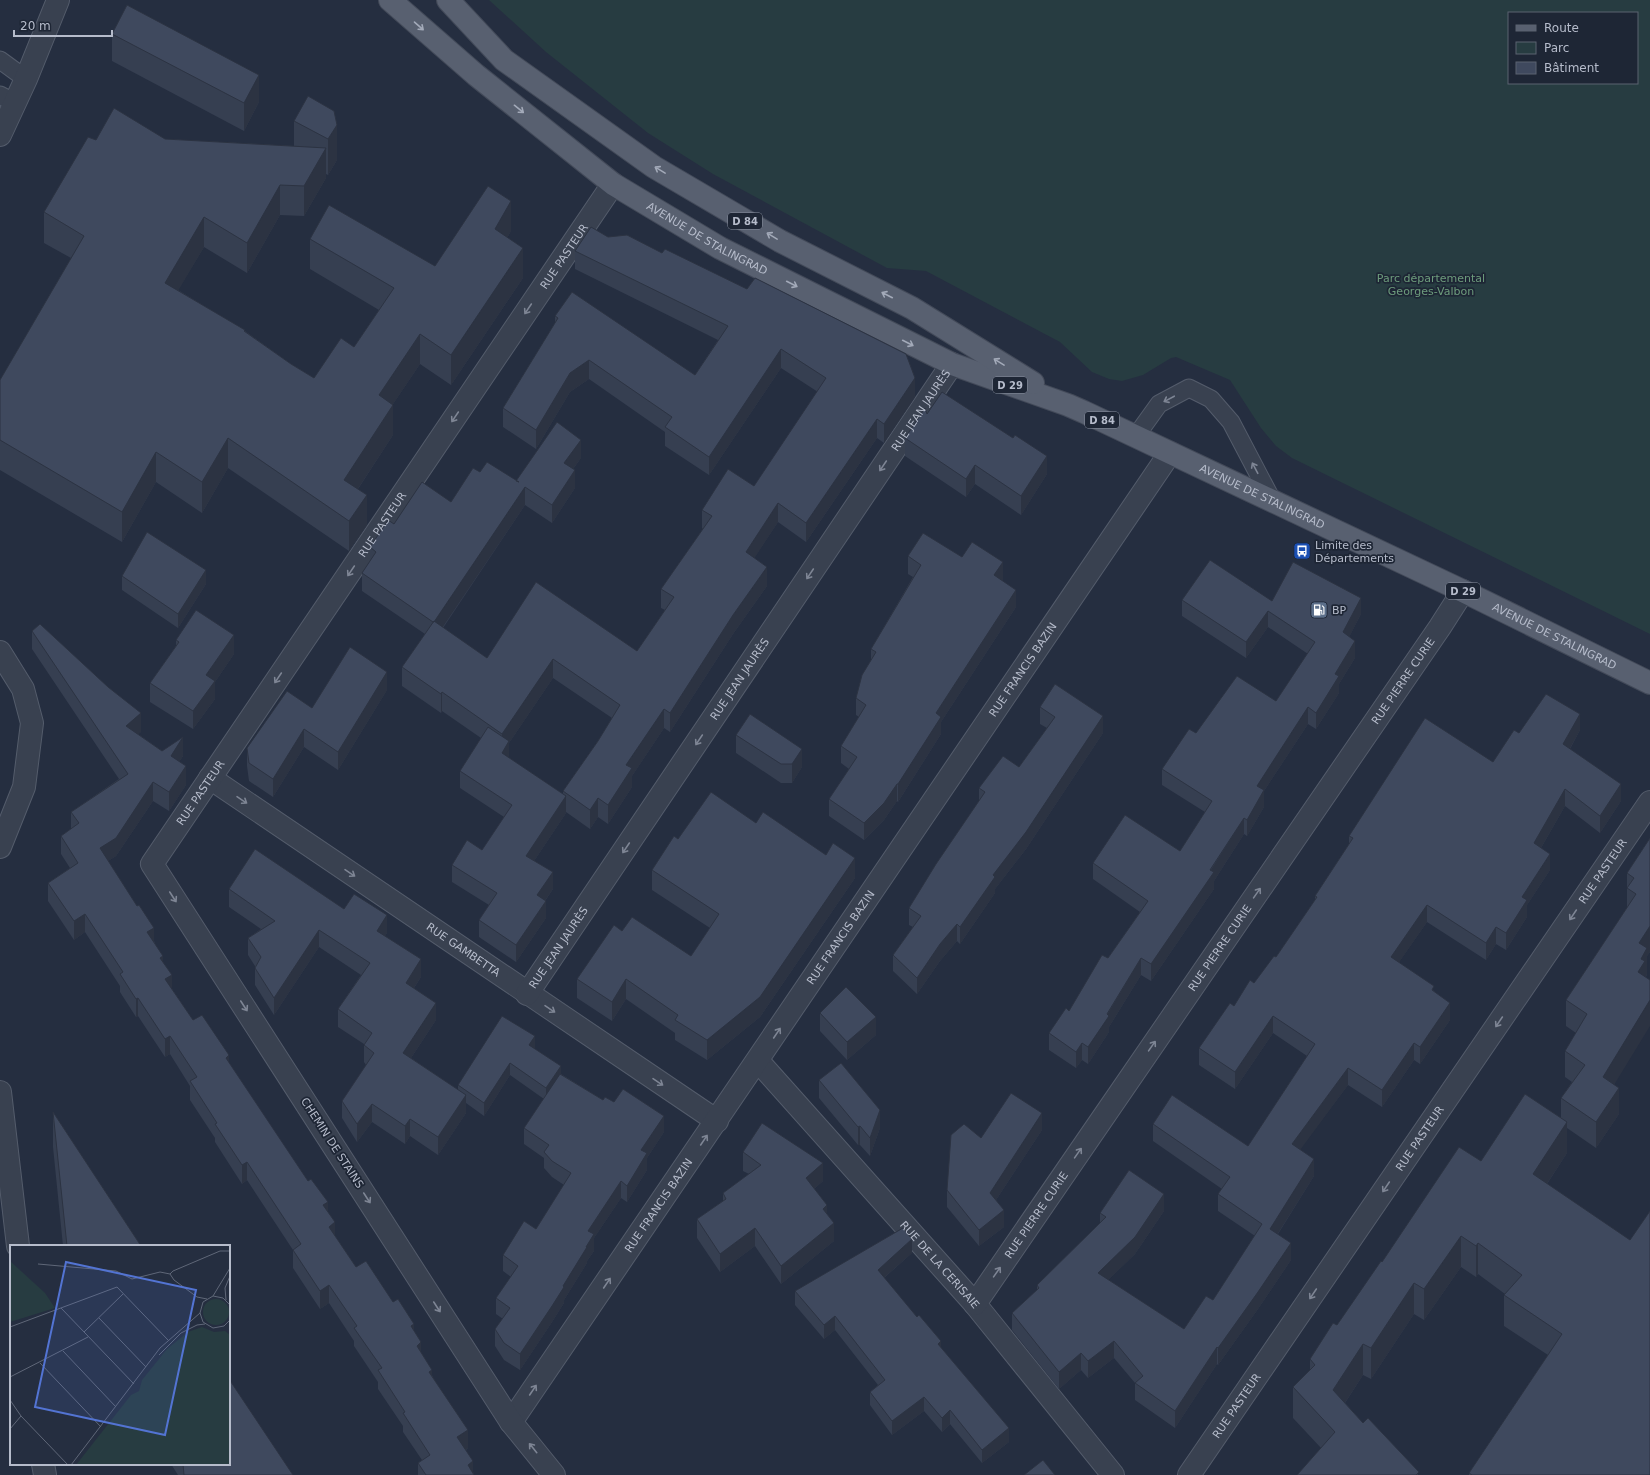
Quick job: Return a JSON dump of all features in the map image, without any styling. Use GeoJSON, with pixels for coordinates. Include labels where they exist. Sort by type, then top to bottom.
{"type":"FeatureCollection","features":[{"type":"Feature","properties":{"kind":"main road","name":"AVENUE DE STALINGRAD"},"geometry":{"type":"LineString","coordinates":[[390,0],[476,75],[613,184],[720,248],[952,364],[1068,405],[1136,436],[1463,591],[1650,683]]}},
{"type":"Feature","properties":{"kind":"main road","name":"AVENUE DE STALINGRAD"},"geometry":{"type":"LineString","coordinates":[[448,0],[504,60],[654,166],[780,241],[912,308],[1068,405]]}},
{"type":"Feature","properties":{"kind":"street"},"geometry":{"type":"LineString","coordinates":[[0,136],[7,99],[26,79],[58,0]]}},
{"type":"Feature","properties":{"kind":"street","name":"RUE PASTEUR"},"geometry":{"type":"LineString","coordinates":[[152,864],[613,184]]}},
{"type":"Feature","properties":{"kind":"street","name":"RUE JEAN JAURÈS"},"geometry":{"type":"LineString","coordinates":[[527,994],[952,364]]}},
{"type":"Feature","properties":{"kind":"street","name":"RUE FRANCIS BAZIN"},"geometry":{"type":"LineString","coordinates":[[511,1422],[758,1061],[1170,453]]}},
{"type":"Feature","properties":{"kind":"street","name":"RUE PIERRE CURIE"},"geometry":{"type":"LineString","coordinates":[[974,1304],[1440,627],[1463,591]]}},
{"type":"Feature","properties":{"kind":"street"},"geometry":{"type":"LineString","coordinates":[[0,652],[23,689],[32,723],[24,787],[0,847]]}},
{"type":"Feature","properties":{"kind":"street","name":"RUE GAMBETTA"},"geometry":{"type":"LineString","coordinates":[[210,778],[527,994],[717,1121]]}},
{"type":"Feature","properties":{"kind":"street","name":"RUE PASTEUR"},"geometry":{"type":"LineString","coordinates":[[1189,1475],[1650,802]]}},
{"type":"Feature","properties":{"kind":"street","name":"CHEMIN DE STAINS"},"geometry":{"type":"LineString","coordinates":[[152,864],[511,1422],[554,1475]]}},
{"type":"Feature","properties":{"kind":"street","name":"RUE DE LA CERISAIE"},"geometry":{"type":"LineString","coordinates":[[758,1061],[974,1304],[1113,1475]]}},
{"type":"Feature","properties":{"kind":"street"},"geometry":{"type":"LineString","coordinates":[[0,1092],[18,1245]]}},
{"type":"Feature","properties":{"kind":"street"},"geometry":{"type":"LineString","coordinates":[[43,1465],[44,1475]]}},
{"type":"Feature","properties":{"kind":"lane"},"geometry":{"type":"LineString","coordinates":[[0,60],[26,79]]}},
{"type":"Feature","properties":{"kind":"lane"},"geometry":{"type":"LineString","coordinates":[[1136,436],[1159,404],[1189,388],[1211,399],[1231,422],[1273,502]]}},
{"type":"Feature","properties":{"kind":"green space","name":"Parc départemental Georges-Valbon"},"geometry":{"type":"Polygon","coordinates":[[[489,0],[1650,0],[1650,634],[1292,458],[1276,446],[1261,428],[1230,380],[1176,357],[1171,358],[1143,375],[1122,381],[1109,379],[1092,372],[1060,342],[926,271],[887,268],[713,174],[648,133],[546,52],[489,0]]]}},
{"type":"Feature","properties":{"kind":"building"},"geometry":{"type":"Polygon","coordinates":[[[127,5],[259,75],[244,103],[112,34],[127,5]]]}},
{"type":"Feature","properties":{"kind":"building"},"geometry":{"type":"Polygon","coordinates":[[[308,96],[334,111],[337,125],[328,139],[294,121],[308,96]]]}},
{"type":"Feature","properties":{"kind":"building"},"geometry":{"type":"Polygon","coordinates":[[[114,108],[165,139],[326,148],[304,186],[280,185],[247,243],[204,217],[165,283],[245,330],[244,331],[291,364],[314,378],[341,338],[354,347],[394,288],[310,239],[329,205],[435,266],[488,186],[511,201],[495,229],[523,248],[451,355],[420,334],[379,395],[393,405],[344,480],[367,495],[349,521],[228,438],[202,482],[156,452],[122,512],[0,440],[0,380],[84,236],[44,212],[88,137],[96,140],[114,108]]]}},
{"type":"Feature","properties":{"kind":"building"},"geometry":{"type":"Polygon","coordinates":[[[591,227],[608,237],[627,235],[662,253],[665,249],[747,289],[755,278],[906,354],[915,378],[884,424],[877,419],[806,523],[778,503],[746,552],[767,567],[733,615],[670,713],[664,709],[626,765],[632,768],[608,805],[598,798],[590,810],[563,791],[598,741],[620,705],[553,659],[502,734],[442,692],[441,694],[402,667],[434,621],[487,658],[536,582],[637,651],[674,597],[661,589],[712,516],[702,510],[728,469],[754,486],[826,378],[781,349],[709,457],[665,427],[672,417],[589,360],[570,373],[536,430],[503,408],[558,318],[555,316],[572,292],[695,375],[728,326],[575,251],[591,227]]]}},
{"type":"Feature","properties":{"kind":"building"},"geometry":{"type":"Polygon","coordinates":[[[942,392],[1013,438],[1015,435],[1047,456],[1021,496],[975,465],[966,479],[905,438],[925,408],[927,414],[942,392]]]}},
{"type":"Feature","properties":{"kind":"building"},"geometry":{"type":"Polygon","coordinates":[[[557,422],[581,440],[564,463],[575,470],[552,505],[525,487],[434,622],[362,573],[376,552],[370,547],[388,520],[394,524],[422,482],[451,502],[473,468],[480,472],[487,462],[516,480],[557,422]]]}},
{"type":"Feature","properties":{"kind":"building"},"geometry":{"type":"Polygon","coordinates":[[[147,532],[206,570],[178,614],[122,576],[147,532]]]}},
{"type":"Feature","properties":{"kind":"building"},"geometry":{"type":"Polygon","coordinates":[[[923,533],[962,557],[972,542],[1003,562],[994,575],[1016,590],[936,713],[941,717],[898,784],[884,803],[864,823],[829,799],[857,757],[841,746],[866,705],[856,698],[862,675],[876,652],[871,649],[921,565],[908,556],[923,533]]]}},
{"type":"Feature","properties":{"kind":"building"},"geometry":{"type":"Polygon","coordinates":[[[1210,560],[1272,601],[1293,562],[1361,598],[1343,632],[1355,641],[1335,674],[1339,676],[1316,713],[1308,707],[1257,786],[1264,790],[1247,820],[1244,818],[1210,870],[1214,872],[1151,964],[1141,958],[1107,1014],[1109,1016],[1088,1047],[1082,1043],[1076,1052],[1049,1033],[1066,1008],[1069,1011],[1102,955],[1108,958],[1148,901],[1093,863],[1125,815],[1180,851],[1212,801],[1162,769],[1189,729],[1196,733],[1237,676],[1276,701],[1315,642],[1268,611],[1246,642],[1182,600],[1210,560]]]}},
{"type":"Feature","properties":{"kind":"building"},"geometry":{"type":"Polygon","coordinates":[[[196,610],[234,635],[206,675],[215,681],[193,711],[150,683],[179,642],[176,640],[196,610]]]}},
{"type":"Feature","properties":{"kind":"building"},"geometry":{"type":"Polygon","coordinates":[[[40,624],[108,687],[141,713],[126,726],[162,751],[183,737],[171,756],[186,766],[169,792],[153,782],[116,838],[100,848],[137,906],[139,905],[154,928],[147,932],[163,956],[160,958],[172,975],[165,979],[193,1020],[202,1015],[229,1055],[226,1058],[308,1181],[311,1179],[328,1202],[323,1205],[335,1222],[329,1227],[356,1267],[366,1261],[393,1302],[398,1299],[414,1324],[411,1326],[421,1342],[417,1346],[432,1370],[429,1372],[468,1430],[457,1437],[473,1461],[468,1465],[474,1475],[426,1475],[418,1463],[430,1455],[378,1370],[382,1368],[354,1328],[357,1326],[329,1285],[320,1291],[293,1250],[301,1244],[247,1162],[242,1165],[215,1124],[217,1123],[190,1081],[197,1077],[170,1036],[165,1039],[138,998],[136,999],[120,974],[123,972],[85,914],[74,921],[48,883],[78,863],[61,836],[79,823],[71,812],[128,774],[32,631],[40,624]]]}},
{"type":"Feature","properties":{"kind":"building"},"geometry":{"type":"Polygon","coordinates":[[[350,647],[387,672],[338,752],[304,729],[273,779],[249,763],[247,748],[287,691],[312,708],[350,647]]]}},
{"type":"Feature","properties":{"kind":"building"},"geometry":{"type":"Polygon","coordinates":[[[1055,684],[1103,716],[1026,832],[993,875],[995,877],[960,927],[957,924],[940,944],[917,978],[893,955],[921,916],[909,908],[936,864],[985,792],[979,788],[1003,756],[1019,767],[1055,717],[1040,707],[1055,684]]]}},
{"type":"Feature","properties":{"kind":"building"},"geometry":{"type":"Polygon","coordinates":[[[1546,694],[1580,714],[1563,744],[1621,784],[1600,816],[1565,789],[1534,843],[1550,854],[1522,897],[1527,900],[1506,933],[1496,927],[1486,943],[1427,905],[1391,957],[1434,986],[1432,990],[1450,1003],[1420,1047],[1414,1043],[1382,1090],[1348,1068],[1292,1144],[1314,1159],[1270,1229],[1291,1243],[1258,1292],[1218,1348],[1217,1347],[1175,1411],[1135,1383],[1143,1376],[1114,1341],[1088,1361],[1081,1353],[1059,1372],[1012,1313],[1039,1288],[1037,1285],[1106,1217],[1100,1213],[1129,1170],[1164,1194],[1135,1237],[1098,1273],[1184,1329],[1206,1296],[1213,1300],[1262,1224],[1218,1194],[1230,1177],[1153,1124],[1172,1095],[1248,1146],[1315,1044],[1273,1016],[1235,1072],[1199,1048],[1230,1003],[1234,1006],[1250,980],[1254,983],[1274,956],[1276,957],[1317,897],[1315,896],[1353,838],[1349,836],[1425,718],[1493,762],[1514,730],[1519,733],[1546,694]]]}},
{"type":"Feature","properties":{"kind":"building"},"geometry":{"type":"Polygon","coordinates":[[[750,714],[802,749],[792,764],[781,764],[736,735],[750,714]]]}},
{"type":"Feature","properties":{"kind":"building"},"geometry":{"type":"Polygon","coordinates":[[[488,727],[509,741],[502,753],[566,796],[526,856],[553,872],[537,895],[546,901],[516,945],[479,920],[497,893],[452,865],[467,840],[482,850],[512,805],[460,771],[488,727]]]}},
{"type":"Feature","properties":{"kind":"building"},"geometry":{"type":"Polygon","coordinates":[[[711,792],[756,823],[763,812],[826,855],[833,843],[855,858],[760,997],[707,1040],[675,1020],[678,1015],[626,979],[612,1002],[577,979],[614,925],[622,931],[632,917],[691,956],[719,914],[652,870],[674,836],[678,839],[711,792]]]}},
{"type":"Feature","properties":{"kind":"building"},"geometry":{"type":"Polygon","coordinates":[[[1650,838],[1650,926],[1639,943],[1647,948],[1641,959],[1645,961],[1638,972],[1650,980],[1650,1000],[1603,1077],[1619,1088],[1596,1122],[1561,1098],[1585,1065],[1565,1051],[1587,1014],[1566,1000],[1636,894],[1627,888],[1634,878],[1627,873],[1650,838]]]}},
{"type":"Feature","properties":{"kind":"building"},"geometry":{"type":"Polygon","coordinates":[[[255,849],[344,909],[354,894],[387,915],[377,931],[421,959],[406,983],[436,1003],[403,1053],[466,1095],[438,1137],[410,1119],[405,1126],[372,1104],[357,1124],[342,1101],[374,1053],[364,1045],[372,1033],[338,1009],[370,963],[319,930],[274,998],[255,968],[261,957],[248,938],[275,921],[229,889],[255,849]]]}},
{"type":"Feature","properties":{"kind":"building"},"geometry":{"type":"Polygon","coordinates":[[[846,987],[876,1017],[847,1042],[820,1013],[846,987]]]}},
{"type":"Feature","properties":{"kind":"building"},"geometry":{"type":"Polygon","coordinates":[[[502,1016],[535,1036],[529,1045],[561,1066],[546,1088],[510,1063],[484,1103],[458,1085],[502,1016]]]}},
{"type":"Feature","properties":{"kind":"building"},"geometry":{"type":"Polygon","coordinates":[[[841,1063],[880,1110],[870,1138],[860,1126],[858,1127],[819,1080],[841,1063]]]}},
{"type":"Feature","properties":{"kind":"building"},"geometry":{"type":"Polygon","coordinates":[[[560,1074],[603,1100],[605,1097],[614,1102],[623,1089],[664,1116],[641,1150],[647,1153],[627,1186],[621,1181],[588,1231],[594,1234],[587,1247],[563,1286],[564,1287],[520,1354],[504,1343],[495,1329],[510,1308],[496,1298],[518,1266],[503,1255],[524,1221],[536,1229],[571,1173],[552,1161],[544,1152],[549,1145],[524,1128],[560,1074]]]}},
{"type":"Feature","properties":{"kind":"building"},"geometry":{"type":"Polygon","coordinates":[[[1011,1093],[1042,1113],[990,1193],[1004,1210],[979,1230],[947,1190],[951,1135],[964,1124],[981,1138],[1011,1093]]]}},
{"type":"Feature","properties":{"kind":"building"},"geometry":{"type":"Polygon","coordinates":[[[1525,1094],[1567,1122],[1533,1174],[1630,1240],[1650,1211],[1650,1475],[1472,1475],[1469,1473],[1562,1334],[1504,1295],[1522,1275],[1478,1243],[1476,1246],[1461,1236],[1424,1289],[1414,1283],[1371,1348],[1363,1344],[1333,1390],[1363,1423],[1368,1418],[1419,1472],[1416,1475],[1297,1475],[1335,1432],[1293,1387],[1315,1365],[1310,1359],[1333,1323],[1337,1325],[1381,1261],[1382,1262],[1459,1147],[1481,1161],[1525,1094]]]}},
{"type":"Feature","properties":{"kind":"building"},"geometry":{"type":"Polygon","coordinates":[[[53,1112],[140,1245],[67,1245],[53,1112]]]}},
{"type":"Feature","properties":{"kind":"building"},"geometry":{"type":"Polygon","coordinates":[[[762,1123],[823,1163],[806,1178],[827,1205],[823,1209],[834,1223],[781,1266],[755,1228],[720,1254],[697,1219],[726,1199],[723,1193],[761,1165],[743,1152],[762,1123]]]}},
{"type":"Feature","properties":{"kind":"building"},"geometry":{"type":"Polygon","coordinates":[[[903,1228],[912,1239],[878,1270],[917,1317],[919,1315],[941,1341],[938,1344],[1009,1428],[982,1450],[950,1410],[942,1418],[924,1397],[892,1421],[870,1392],[885,1380],[835,1316],[824,1325],[795,1291],[903,1228]]]}},
{"type":"Feature","properties":{"kind":"building"},"geometry":{"type":"Polygon","coordinates":[[[230,1380],[293,1475],[184,1475],[183,1465],[230,1465],[230,1380]]]}},
{"type":"Feature","properties":{"kind":"building"},"geometry":{"type":"Polygon","coordinates":[[[1043,1460],[1055,1475],[1024,1475],[1043,1460]]]}},
{"type":"Feature","properties":{"kind":"place","name":"Limite des Départements"},"geometry":{"type":"Point","coordinates":[1302,551]}},
{"type":"Feature","properties":{"kind":"place","name":"BP"},"geometry":{"type":"Point","coordinates":[1319,610]}}]}
